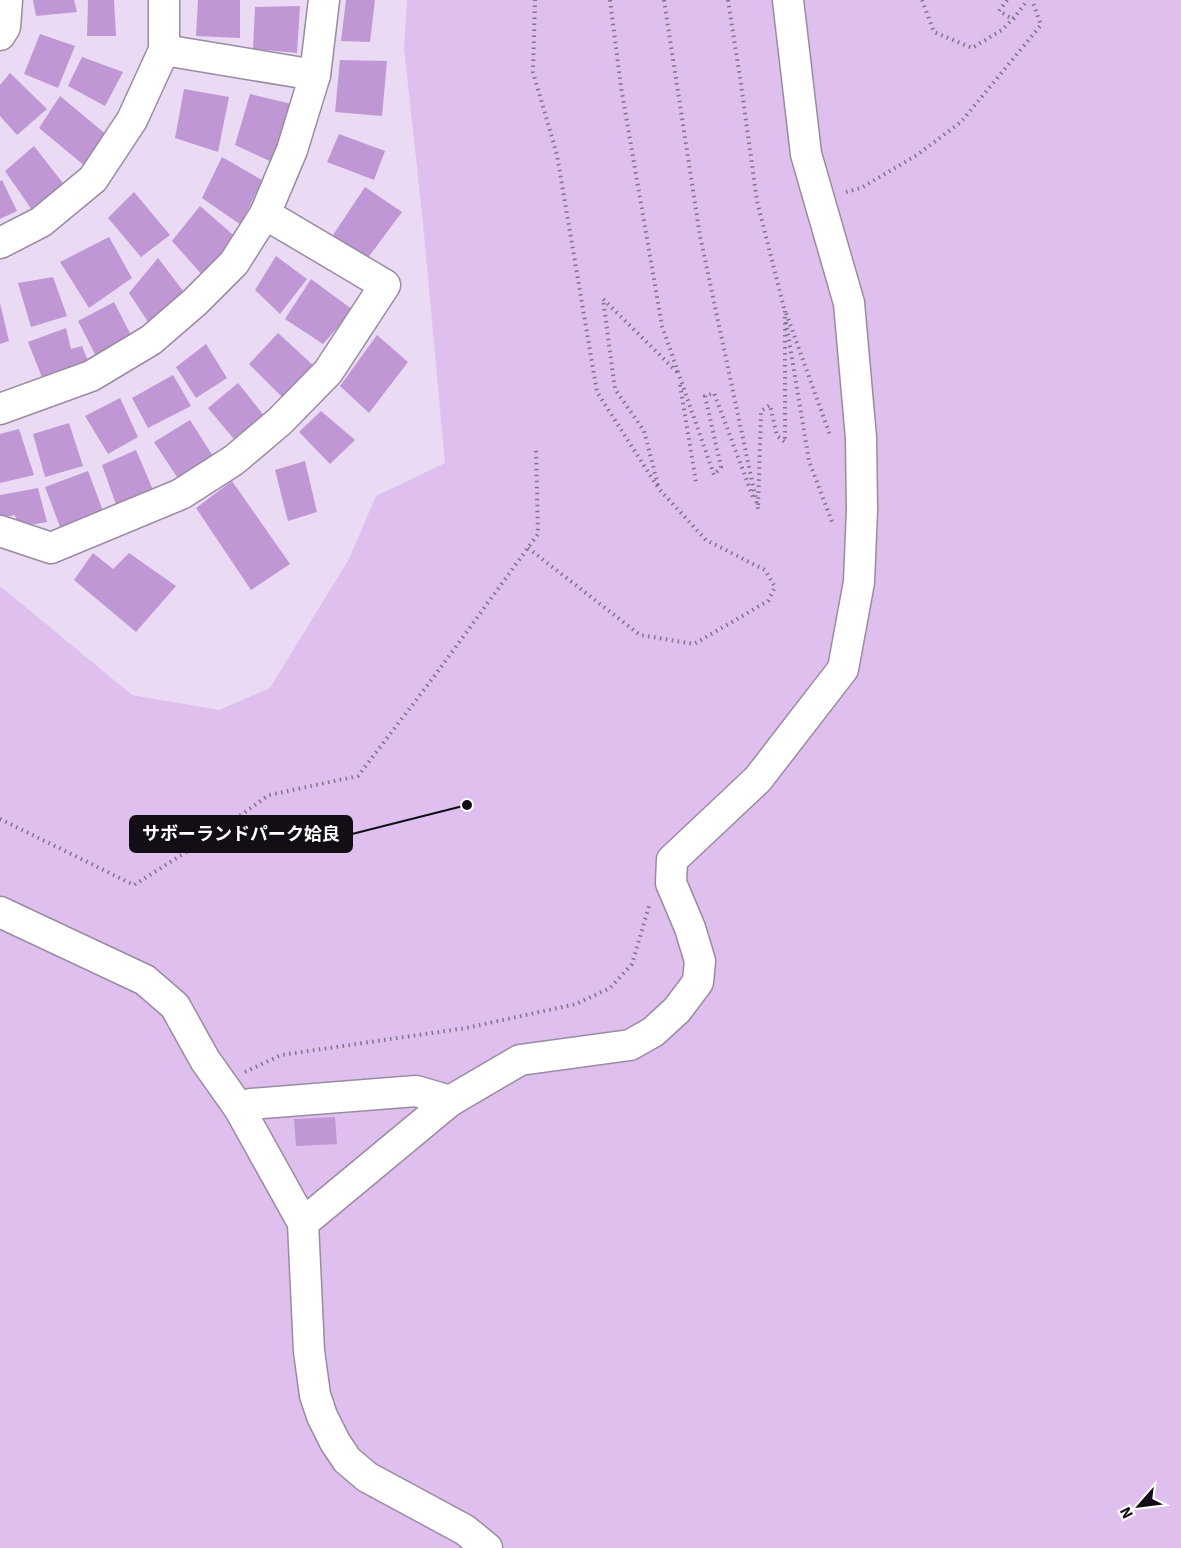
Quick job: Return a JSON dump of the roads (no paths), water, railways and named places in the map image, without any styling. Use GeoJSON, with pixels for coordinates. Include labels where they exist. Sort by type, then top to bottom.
{"type":"FeatureCollection","features":[{"type":"Feature","properties":{"kind":"street"},"geometry":{"type":"LineString","coordinates":[[0,34],[5,27],[7,0]]}},
{"type":"Feature","properties":{"kind":"street"},"geometry":{"type":"LineString","coordinates":[[0,243],[41,222],[93,179],[132,120],[164,50],[164,0]]}},
{"type":"Feature","properties":{"kind":"street"},"geometry":{"type":"LineString","coordinates":[[0,409],[91,376],[151,340],[195,302],[234,263],[265,214],[292,150],[315,75],[324,0]]}},
{"type":"Feature","properties":{"kind":"street"},"geometry":{"type":"LineString","coordinates":[[303,1223],[450,1101],[520,1060],[630,1045],[653,1032],[677,1010],[698,982],[700,961],[690,927],[670,883],[672,860],[758,779],[843,669],[859,582],[862,510],[861,438],[849,303],[806,154],[788,0]]}},
{"type":"Feature","properties":{"kind":"street"},"geometry":{"type":"LineString","coordinates":[[164,50],[315,75]]}},
{"type":"Feature","properties":{"kind":"street"},"geometry":{"type":"LineString","coordinates":[[0,531],[51,548],[181,494],[234,460],[280,421],[328,372],[385,285],[265,214]]}},
{"type":"Feature","properties":{"kind":"street"},"geometry":{"type":"LineString","coordinates":[[0,912],[145,980],[175,1006],[205,1060],[239,1108],[303,1223],[309,1351],[315,1395],[335,1442],[347,1460],[367,1478],[465,1530],[487,1548]]}},
{"type":"Feature","properties":{"kind":"street"},"geometry":{"type":"LineString","coordinates":[[239,1108],[250,1104],[416,1091],[450,1101]]}},
{"type":"Feature","properties":{"kind":"place","name":"サボーランドパーク姶良"},"geometry":{"type":"Point","coordinates":[467,805]}}]}
